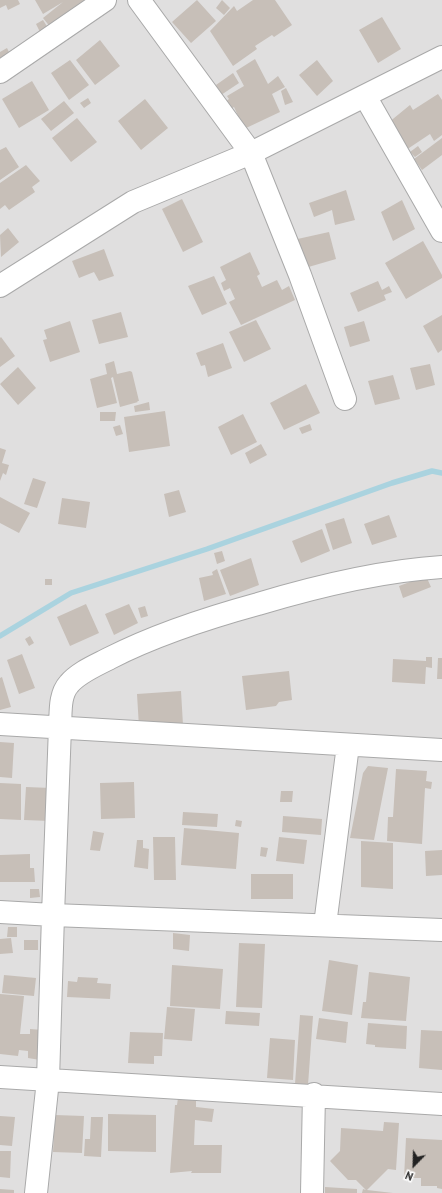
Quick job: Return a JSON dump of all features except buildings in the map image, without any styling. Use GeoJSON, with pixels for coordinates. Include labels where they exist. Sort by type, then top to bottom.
{"type":"FeatureCollection","features":[{"type":"Feature","properties":{"kind":"street"},"geometry":{"type":"LineString","coordinates":[[0,72],[106,0]]}},
{"type":"Feature","properties":{"kind":"street"},"geometry":{"type":"LineString","coordinates":[[139,0],[251,153],[300,275],[344,399]]}},
{"type":"Feature","properties":{"kind":"street"},"geometry":{"type":"LineString","coordinates":[[0,286],[133,202],[251,153],[442,57]]}},
{"type":"Feature","properties":{"kind":"street"},"geometry":{"type":"LineString","coordinates":[[366,96],[442,231]]}},
{"type":"Feature","properties":{"kind":"street"},"geometry":{"type":"LineString","coordinates":[[36,1193],[48,1080],[62,696],[70,682],[88,669],[133,646],[199,620],[296,593],[381,574],[442,567]]}},
{"type":"Feature","properties":{"kind":"street"},"geometry":{"type":"LineString","coordinates":[[0,724],[442,750]]}},
{"type":"Feature","properties":{"kind":"street"},"geometry":{"type":"LineString","coordinates":[[325,926],[348,745]]}},
{"type":"Feature","properties":{"kind":"street"},"geometry":{"type":"LineString","coordinates":[[0,912],[442,930]]}},
{"type":"Feature","properties":{"kind":"street"},"geometry":{"type":"LineString","coordinates":[[0,1077],[314,1094],[442,1104]]}},
{"type":"Feature","properties":{"kind":"street"},"geometry":{"type":"LineString","coordinates":[[312,1193],[314,1094]]}},
{"type":"Feature","properties":{"kind":"shaded area"},"geometry":{"type":"Polygon","coordinates":[[[0,0],[442,0],[442,1193],[0,1193],[0,0]]]}},
{"type":"Feature","properties":{"kind":"waterway"},"geometry":{"type":"LineString","coordinates":[[0,636],[71,593],[207,549],[392,483],[432,471],[442,473]]}}]}
